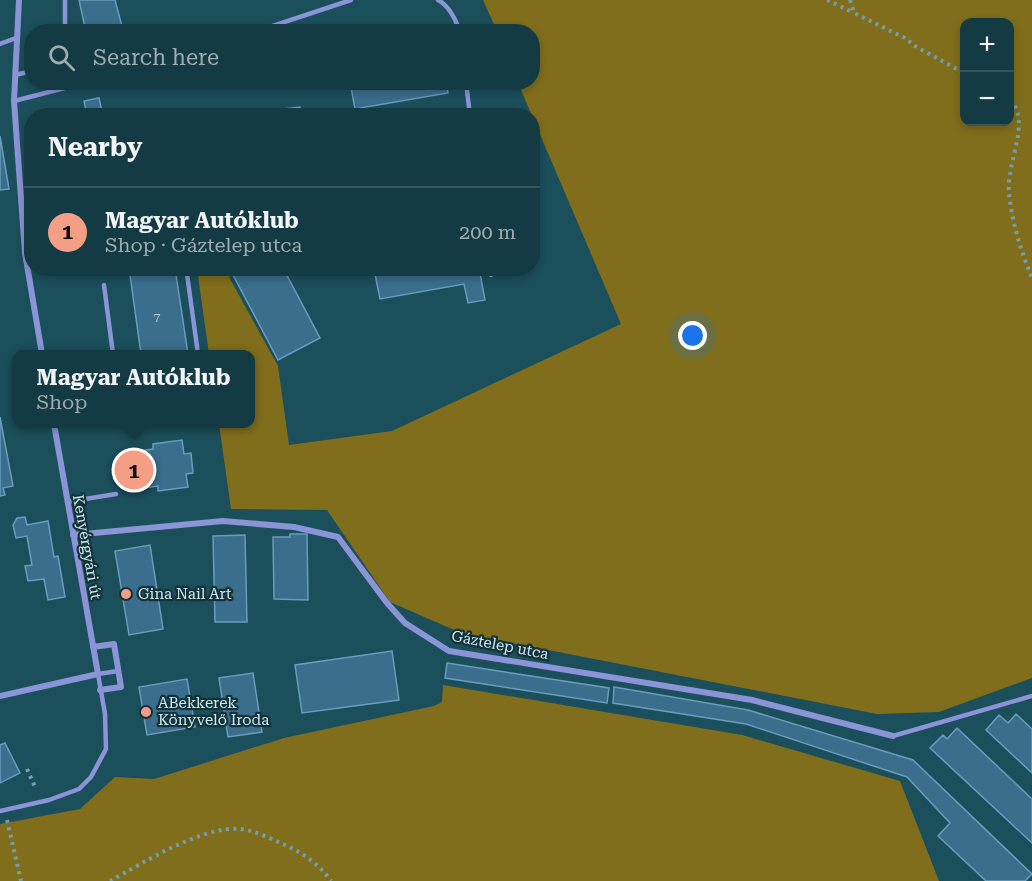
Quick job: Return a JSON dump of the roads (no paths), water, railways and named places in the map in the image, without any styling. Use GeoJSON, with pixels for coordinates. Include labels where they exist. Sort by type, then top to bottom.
{"type":"FeatureCollection","features":[{"type":"Feature","properties":{"kind":"street"},"geometry":{"type":"LineString","coordinates":[[19,0],[14,101],[24,239]]}},
{"type":"Feature","properties":{"kind":"street"},"geometry":{"type":"LineString","coordinates":[[29,276],[41,350]]}},
{"type":"Feature","properties":{"kind":"street","name":"Kenyérgyári út"},"geometry":{"type":"LineString","coordinates":[[55,428],[98,674]]}},
{"type":"Feature","properties":{"kind":"street","name":"Gáztelep utca"},"geometry":{"type":"LineString","coordinates":[[73,535],[223,521],[294,527],[338,537],[387,603],[405,622],[449,651],[752,700],[893,736]]}},
{"type":"Feature","properties":{"kind":"street"},"geometry":{"type":"LineString","coordinates":[[93,647],[114,644],[121,687],[100,690]]}},
{"type":"Feature","properties":{"kind":"street"},"geometry":{"type":"LineString","coordinates":[[0,696],[98,674]]}},
{"type":"Feature","properties":{"kind":"lane"},"geometry":{"type":"LineString","coordinates":[[65,0],[65,24]]}},
{"type":"Feature","properties":{"kind":"lane"},"geometry":{"type":"LineString","coordinates":[[278,24],[351,0]]}},
{"type":"Feature","properties":{"kind":"lane"},"geometry":{"type":"LineString","coordinates":[[438,0],[458,24]]}},
{"type":"Feature","properties":{"kind":"lane"},"geometry":{"type":"LineString","coordinates":[[0,44],[16,38]]}},
{"type":"Feature","properties":{"kind":"lane"},"geometry":{"type":"LineString","coordinates":[[15,75],[24,73]]}},
{"type":"Feature","properties":{"kind":"lane"},"geometry":{"type":"LineString","coordinates":[[14,101],[57,90]]}},
{"type":"Feature","properties":{"kind":"lane"},"geometry":{"type":"LineString","coordinates":[[467,90],[469,108]]}},
{"type":"Feature","properties":{"kind":"lane"},"geometry":{"type":"LineString","coordinates":[[187,276],[197,350]]}},
{"type":"Feature","properties":{"kind":"lane"},"geometry":{"type":"LineString","coordinates":[[104,285],[113,350]]}},
{"type":"Feature","properties":{"kind":"lane"},"geometry":{"type":"LineString","coordinates":[[67,502],[117,494]]}},
{"type":"Feature","properties":{"kind":"lane"},"geometry":{"type":"LineString","coordinates":[[2,811],[49,800],[79,789],[91,777],[106,750],[105,714],[98,674],[118,671]]}},
{"type":"Feature","properties":{"kind":"lane"},"geometry":{"type":"LineString","coordinates":[[893,736],[1032,696]]}},
{"type":"Feature","properties":{"kind":"place","name":"Magyar Autóklub"},"geometry":{"type":"Point","coordinates":[134,470]}},
{"type":"Feature","properties":{"kind":"place","name":"Gina Nail Art"},"geometry":{"type":"Point","coordinates":[126,594]}},
{"type":"Feature","properties":{"kind":"place","name":"ABekkerek Könyvelő Iroda"},"geometry":{"type":"Point","coordinates":[146,712]}}]}
